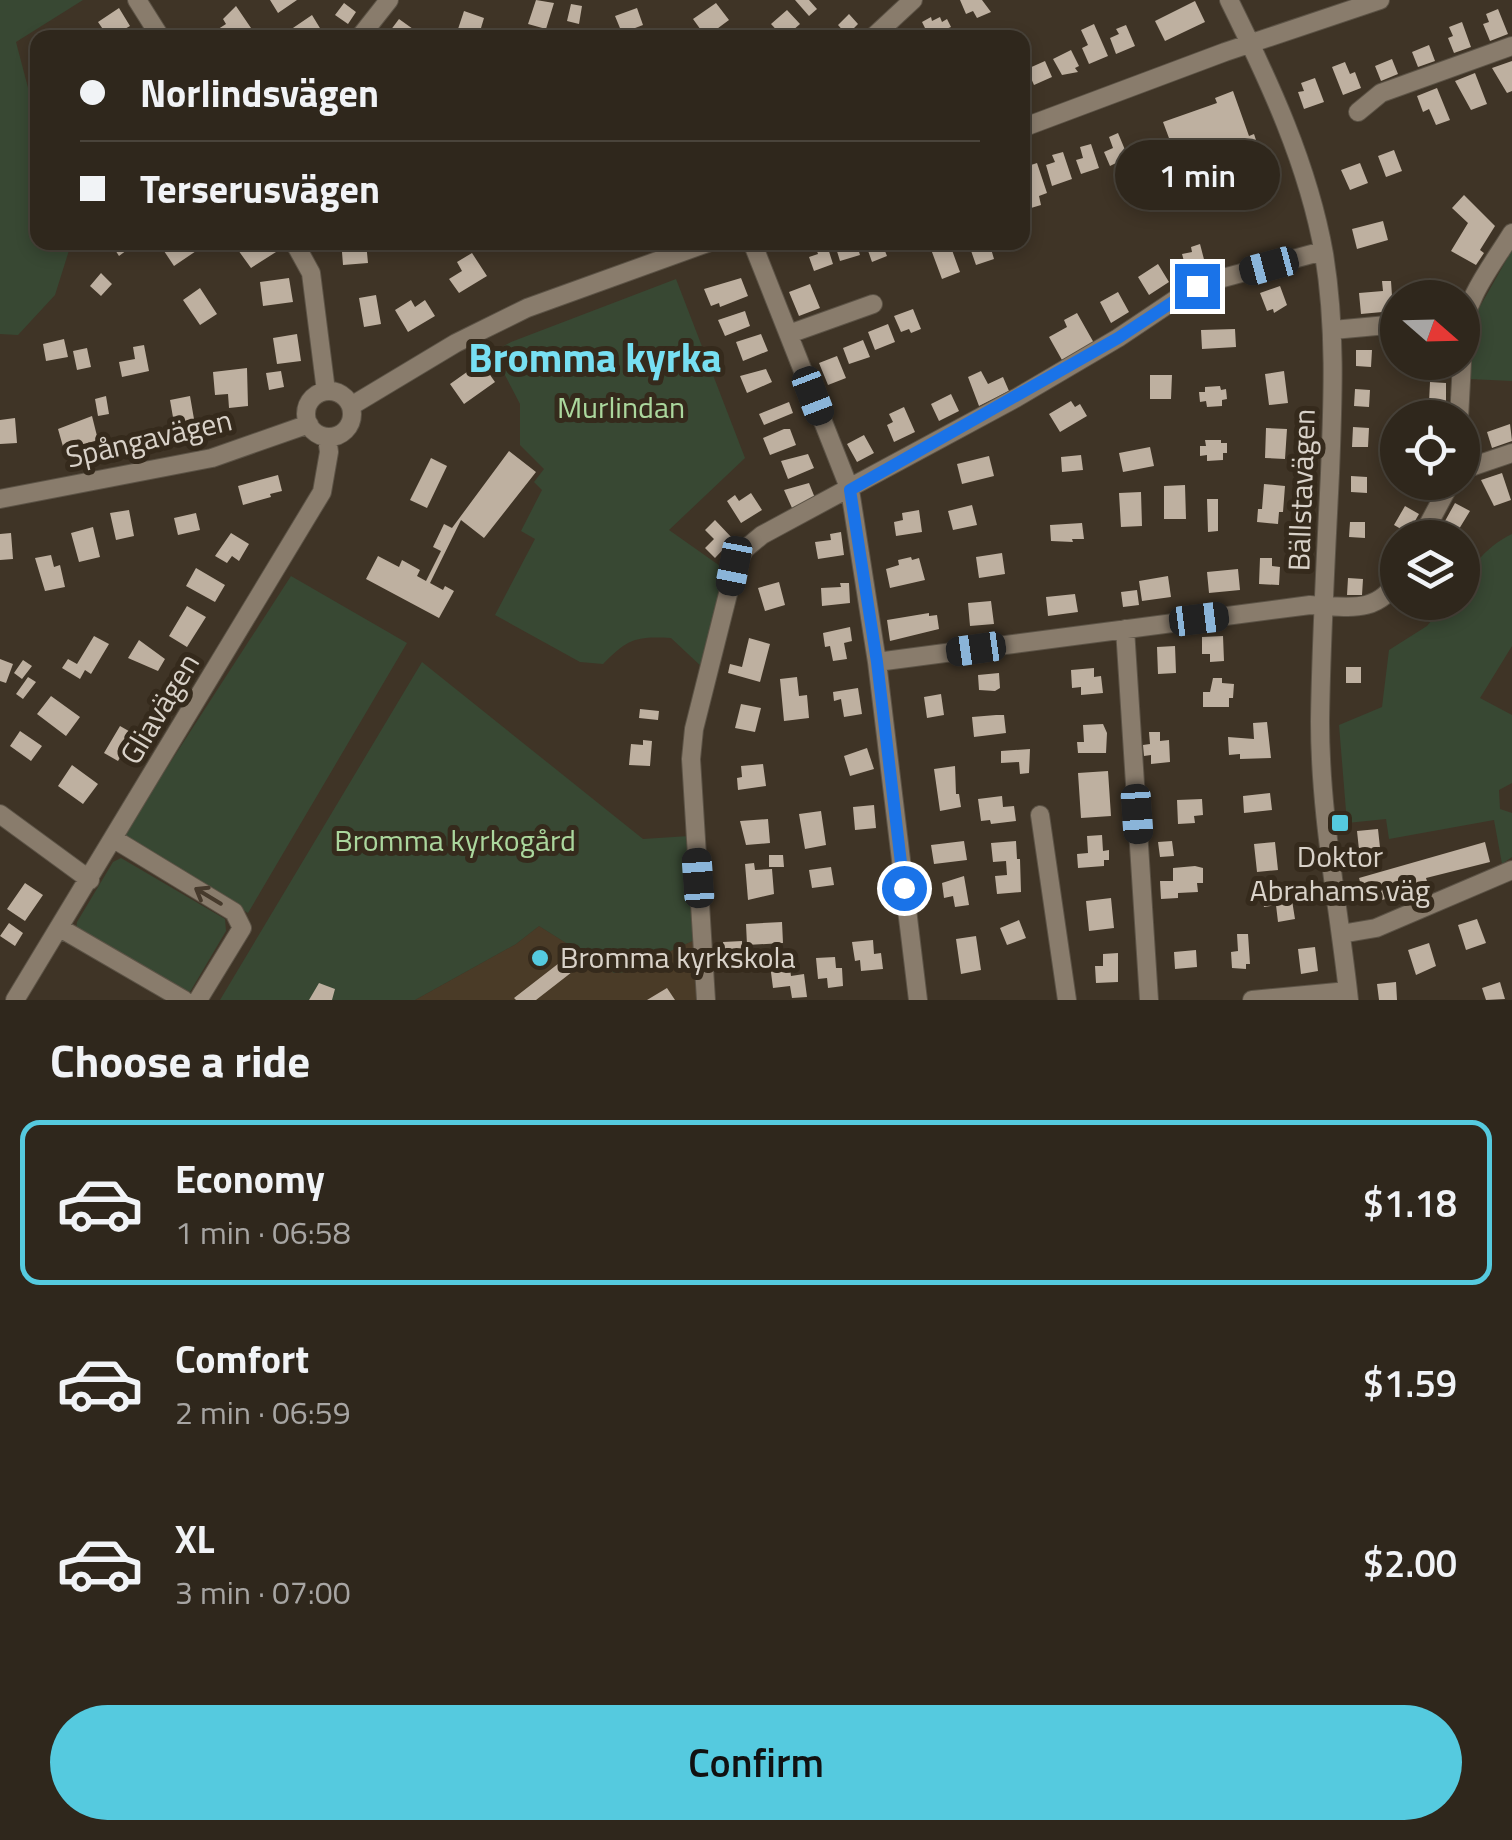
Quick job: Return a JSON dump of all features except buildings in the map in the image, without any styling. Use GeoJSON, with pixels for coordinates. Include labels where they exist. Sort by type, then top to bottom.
{"type":"FeatureCollection","features":[{"type":"Feature","properties":{"kind":"street"},"geometry":{"type":"LineString","coordinates":[[137,0],[156,30]]}},
{"type":"Feature","properties":{"kind":"street"},"geometry":{"type":"LineString","coordinates":[[365,30],[389,0]]}},
{"type":"Feature","properties":{"kind":"street"},"geometry":{"type":"LineString","coordinates":[[881,30],[913,0]]}},
{"type":"Feature","properties":{"kind":"street","name":"Bällstavägen"},"geometry":{"type":"LineString","coordinates":[[1229,0],[1298,154],[1323,251],[1333,330],[1320,725],[1324,794],[1348,996]]}},
{"type":"Feature","properties":{"kind":"street"},"geometry":{"type":"LineString","coordinates":[[1030,125],[1380,0]]}},
{"type":"Feature","properties":{"kind":"street"},"geometry":{"type":"LineString","coordinates":[[1358,112],[1382,93],[1512,46]]}},
{"type":"Feature","properties":{"kind":"street"},"geometry":{"type":"LineString","coordinates":[[1480,288],[1512,234]]}},
{"type":"Feature","properties":{"kind":"street"},"geometry":{"type":"LineString","coordinates":[[298,250],[310,273],[326,391]]}},
{"type":"Feature","properties":{"kind":"street"},"geometry":{"type":"LineString","coordinates":[[351,406],[456,343],[527,308],[688,250]]}},
{"type":"Feature","properties":{"kind":"street"},"geometry":{"type":"LineString","coordinates":[[755,250],[850,490],[877,662],[918,1000]]}},
{"type":"Feature","properties":{"kind":"street"},"geometry":{"type":"LineString","coordinates":[[706,1000],[691,759],[694,729],[734,566],[745,549],[762,534],[850,490],[1118,338],[1197,286],[1323,251]]}},
{"type":"Feature","properties":{"kind":"street"},"geometry":{"type":"LineString","coordinates":[[789,334],[874,304]]}},
{"type":"Feature","properties":{"kind":"street"},"geometry":{"type":"LineString","coordinates":[[1333,330],[1380,326]]}},
{"type":"Feature","properties":{"kind":"street"},"geometry":{"type":"LineString","coordinates":[[326,391],[341,394],[351,406],[345,431],[327,437],[308,424],[309,403],[316,395],[326,391]]}},
{"type":"Feature","properties":{"kind":"street","name":"Spångavägen"},"geometry":{"type":"LineString","coordinates":[[0,499],[212,458],[308,424]]}},
{"type":"Feature","properties":{"kind":"street","name":"Gliavägen"},"geometry":{"type":"LineString","coordinates":[[15,1000],[322,492],[330,452],[327,437]]}},
{"type":"Feature","properties":{"kind":"street"},"geometry":{"type":"LineString","coordinates":[[1480,464],[1512,454]]}},
{"type":"Feature","properties":{"kind":"street"},"geometry":{"type":"LineString","coordinates":[[877,662],[1324,605],[1361,608],[1380,600]]}},
{"type":"Feature","properties":{"kind":"street"},"geometry":{"type":"LineString","coordinates":[[1124,629],[1149,1000]]}},
{"type":"Feature","properties":{"kind":"street"},"geometry":{"type":"LineString","coordinates":[[0,814],[90,880]]}},
{"type":"Feature","properties":{"kind":"street"},"geometry":{"type":"LineString","coordinates":[[1040,815],[1068,1000]]}},
{"type":"Feature","properties":{"kind":"street"},"geometry":{"type":"LineString","coordinates":[[114,839],[239,918],[242,928],[198,1000]]}},
{"type":"Feature","properties":{"kind":"street"},"geometry":{"type":"LineString","coordinates":[[1340,934],[1376,928],[1512,870]]}},
{"type":"Feature","properties":{"kind":"street"},"geometry":{"type":"LineString","coordinates":[[60,928],[184,1000]]}},
{"type":"Feature","properties":{"kind":"street"},"geometry":{"type":"LineString","coordinates":[[1252,1000],[1348,996]]}},
{"type":"Feature","properties":{"kind":"shaded area","name":"Bromma kyrkskola"},"geometry":{"type":"Polygon","coordinates":[[[539,926],[614,973],[625,972],[699,938],[703,1000],[415,1000],[516,944],[539,926]]]}},
{"type":"Feature","properties":{"kind":"green space"},"geometry":{"type":"Polygon","coordinates":[[[0,0],[83,0],[16,42],[30,95],[30,250],[69,250],[55,295],[18,335],[0,334],[0,0]]]}},
{"type":"Feature","properties":{"kind":"green space"},"geometry":{"type":"Polygon","coordinates":[[[1512,250],[1512,381],[1480,380],[1480,306],[1512,250]]]}},
{"type":"Feature","properties":{"kind":"green space","name":"Murlindan"},"geometry":{"type":"Polygon","coordinates":[[[676,279],[745,458],[669,530],[730,573],[703,668],[671,638],[633,641],[603,664],[580,662],[495,615],[535,539],[521,531],[542,490],[534,482],[544,469],[520,445],[520,404],[493,352],[676,279]]]}},
{"type":"Feature","properties":{"kind":"green space"},"geometry":{"type":"Polygon","coordinates":[[[1512,534],[1512,646],[1480,698],[1512,715],[1512,783],[1499,790],[1500,809],[1512,813],[1512,857],[1502,864],[1494,820],[1389,839],[1386,819],[1347,823],[1339,725],[1382,707],[1389,650],[1432,620],[1480,620],[1480,559],[1512,534]]]}},
{"type":"Feature","properties":{"kind":"green space"},"geometry":{"type":"Polygon","coordinates":[[[291,576],[407,643],[248,913],[122,837],[291,576]]]}},
{"type":"Feature","properties":{"kind":"green space","name":"Bromma kyrkogård"},"geometry":{"type":"Polygon","coordinates":[[[422,662],[643,839],[689,836],[699,938],[625,972],[614,973],[539,926],[516,944],[415,1000],[220,1000],[422,662]]]}},
{"type":"Feature","properties":{"kind":"green space"},"geometry":{"type":"Polygon","coordinates":[[[121,858],[225,919],[226,931],[190,992],[76,930],[113,862],[121,858]]]}},
{"type":"Feature","properties":{"kind":"place","name":"Doktor Abrahams väg"},"geometry":{"type":"Point","coordinates":[1340,823]}},
{"type":"Feature","properties":{"kind":"place","name":"Bromma kyrkskola"},"geometry":{"type":"Point","coordinates":[540,958]}},
{"type":"Feature","properties":{"kind":"district","name":"Bromma kyrka"},"geometry":{"type":"Point","coordinates":[595,358]}},
{"type":"Feature","properties":{"kind":"route"},"geometry":{"type":"LineString","coordinates":[[904,888],[877,662],[850,490],[1016,398],[1197,286]]}}]}
